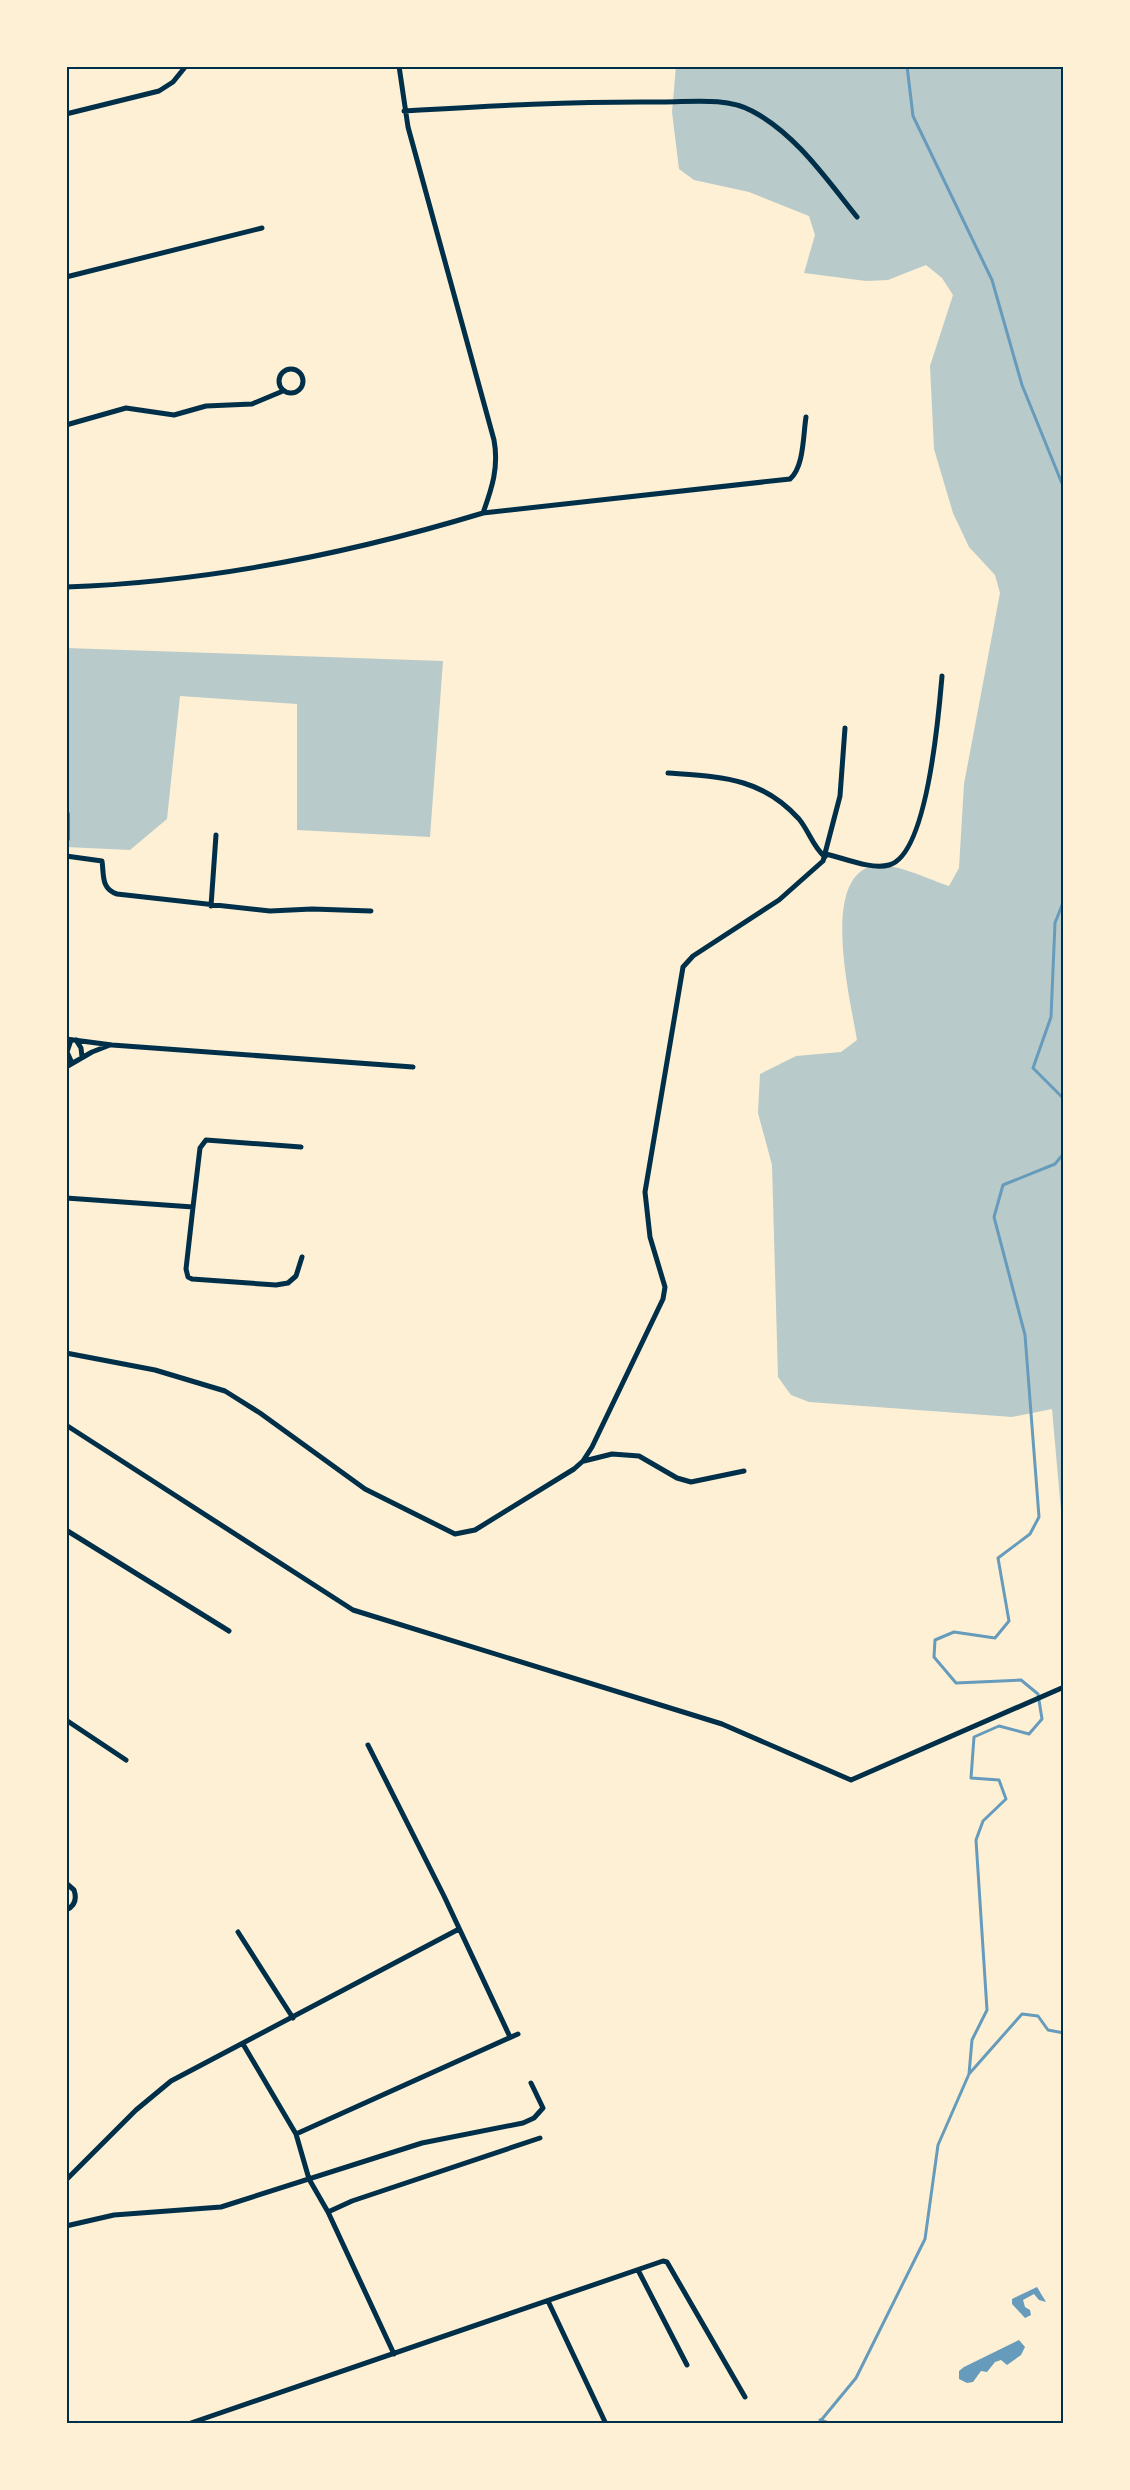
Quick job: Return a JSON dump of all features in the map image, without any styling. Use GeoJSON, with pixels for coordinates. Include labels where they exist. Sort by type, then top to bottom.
{"type":"FeatureCollection","features":[{"type":"Feature","properties":{"kind":"street"},"geometry":{"type":"LineString","coordinates":[[66,114],[159,91],[173,82],[186,66]]}},
{"type":"Feature","properties":{"kind":"street"},"geometry":{"type":"LineString","coordinates":[[399,66],[404,111],[494,440],[497,462],[495,476],[483,513]]}},
{"type":"Feature","properties":{"kind":"street"},"geometry":{"type":"LineString","coordinates":[[404,111],[605,102],[706,102],[741,106],[783,133],[812,162],[857,217]]}},
{"type":"Feature","properties":{"kind":"street"},"geometry":{"type":"LineString","coordinates":[[66,277],[262,228]]}},
{"type":"Feature","properties":{"kind":"street"},"geometry":{"type":"LineString","coordinates":[[66,425],[126,408],[174,415],[206,406],[252,404],[283,391],[294,393],[300,389],[303,382],[298,372],[287,370],[281,374],[279,381],[283,391]]}},
{"type":"Feature","properties":{"kind":"street"},"geometry":{"type":"LineString","coordinates":[[66,587],[126,585],[236,570],[387,541],[483,513],[789,480],[795,474],[798,465],[807,417]]}},
{"type":"Feature","properties":{"kind":"street"},"geometry":{"type":"LineString","coordinates":[[668,773],[730,778],[766,791],[796,817],[825,856],[885,866],[896,862],[907,848],[926,795],[937,735],[942,676]]}},
{"type":"Feature","properties":{"kind":"street"},"geometry":{"type":"LineString","coordinates":[[583,1461],[663,1299],[665,1287],[650,1237],[645,1192],[683,967],[693,956],[780,900],[813,872],[825,856],[840,796],[845,728]]}},
{"type":"Feature","properties":{"kind":"street"},"geometry":{"type":"LineString","coordinates":[[66,814],[66,839]]}},
{"type":"Feature","properties":{"kind":"street"},"geometry":{"type":"LineString","coordinates":[[211,906],[216,835]]}},
{"type":"Feature","properties":{"kind":"street"},"geometry":{"type":"LineString","coordinates":[[66,856],[102,861],[104,884],[112,893],[270,911],[312,909],[371,911]]}},
{"type":"Feature","properties":{"kind":"street"},"geometry":{"type":"LineString","coordinates":[[71,1040],[414,1067]]}},
{"type":"Feature","properties":{"kind":"street"},"geometry":{"type":"LineString","coordinates":[[71,1040],[81,1048],[82,1057]]}},
{"type":"Feature","properties":{"kind":"street"},"geometry":{"type":"LineString","coordinates":[[71,1040],[67,1055],[72,1063]]}},
{"type":"Feature","properties":{"kind":"street"},"geometry":{"type":"LineString","coordinates":[[66,1067],[82,1057],[112,1045]]}},
{"type":"Feature","properties":{"kind":"street"},"geometry":{"type":"LineString","coordinates":[[301,1147],[206,1140],[200,1148],[186,1269],[188,1277],[192,1279],[282,1285],[297,1276],[302,1257]]}},
{"type":"Feature","properties":{"kind":"street"},"geometry":{"type":"LineString","coordinates":[[66,1198],[193,1207]]}},
{"type":"Feature","properties":{"kind":"street"},"geometry":{"type":"LineString","coordinates":[[66,1353],[155,1370],[225,1391],[260,1413],[365,1489],[455,1534],[475,1530],[583,1461],[612,1454],[639,1456],[677,1478],[691,1482],[744,1472]]}},
{"type":"Feature","properties":{"kind":"street"},"geometry":{"type":"LineString","coordinates":[[66,1425],[353,1610],[722,1724],[851,1780],[1064,1687]]}},
{"type":"Feature","properties":{"kind":"street"},"geometry":{"type":"LineString","coordinates":[[66,1530],[229,1631]]}},
{"type":"Feature","properties":{"kind":"street"},"geometry":{"type":"LineString","coordinates":[[66,1720],[126,1760]]}},
{"type":"Feature","properties":{"kind":"street"},"geometry":{"type":"LineString","coordinates":[[368,1745],[510,2037]]}},
{"type":"Feature","properties":{"kind":"street"},"geometry":{"type":"LineString","coordinates":[[66,1883],[74,1890],[76,1898],[72,1906],[66,1910]]}},
{"type":"Feature","properties":{"kind":"street"},"geometry":{"type":"LineString","coordinates":[[66,2180],[136,2110],[171,2081],[459,1929]]}},
{"type":"Feature","properties":{"kind":"street"},"geometry":{"type":"LineString","coordinates":[[238,1932],[293,2018]]}},
{"type":"Feature","properties":{"kind":"street"},"geometry":{"type":"LineString","coordinates":[[296,2134],[518,2034]]}},
{"type":"Feature","properties":{"kind":"street"},"geometry":{"type":"LineString","coordinates":[[243,2044],[296,2134],[309,2179],[328,2212],[394,2354]]}},
{"type":"Feature","properties":{"kind":"street"},"geometry":{"type":"LineString","coordinates":[[66,2226],[114,2215],[221,2207],[423,2143],[523,2122],[534,2118],[543,2108],[531,2083]]}},
{"type":"Feature","properties":{"kind":"street"},"geometry":{"type":"LineString","coordinates":[[328,2212],[352,2201],[540,2138]]}},
{"type":"Feature","properties":{"kind":"street"},"geometry":{"type":"LineString","coordinates":[[190,2424],[667,2262],[745,2397]]}},
{"type":"Feature","properties":{"kind":"street"},"geometry":{"type":"LineString","coordinates":[[638,2270],[687,2365]]}},
{"type":"Feature","properties":{"kind":"street"},"geometry":{"type":"LineString","coordinates":[[548,2301],[606,2424]]}},
{"type":"Feature","properties":{"kind":"shaded area"},"geometry":{"type":"Polygon","coordinates":[[[676,66],[1064,66],[1064,1545],[1052,1409],[1012,1417],[809,1402],[791,1395],[778,1377],[772,1165],[758,1113],[760,1074],[796,1056],[841,1052],[857,1040],[843,946],[846,896],[854,878],[869,867],[888,866],[949,886],[959,868],[964,784],[1000,593],[995,575],[969,547],[953,513],[934,449],[930,366],[953,295],[942,278],[926,265],[888,280],[866,281],[804,273],[815,235],[809,216],[749,192],[694,180],[679,169],[672,112],[676,66]]]}},
{"type":"Feature","properties":{"kind":"shaded area"},"geometry":{"type":"Polygon","coordinates":[[[66,648],[443,661],[430,837],[297,830],[297,704],[180,696],[167,819],[130,850],[66,847],[66,648]]]}},
{"type":"Feature","properties":{"kind":"water"},"geometry":{"type":"Polygon","coordinates":[[[1037,2287],[1046,2302],[1039,2300],[1034,2294],[1023,2300],[1031,2315],[1025,2318],[1012,2304],[1012,2299],[1037,2287]]]}},
{"type":"Feature","properties":{"kind":"water"},"geometry":{"type":"Polygon","coordinates":[[[1019,2340],[1025,2347],[1021,2355],[1007,2365],[1001,2360],[995,2362],[987,2372],[981,2371],[973,2382],[967,2383],[959,2379],[959,2371],[964,2367],[1019,2340]]]}},
{"type":"Feature","properties":{"kind":"waterway"},"geometry":{"type":"LineString","coordinates":[[907,66],[913,116],[992,280],[1022,385],[1063,486],[1064,562]]}},
{"type":"Feature","properties":{"kind":"waterway"},"geometry":{"type":"LineString","coordinates":[[1064,900],[1055,923],[1051,1017],[1033,1068],[1064,1099]]}},
{"type":"Feature","properties":{"kind":"waterway"},"geometry":{"type":"LineString","coordinates":[[969,2074],[972,2040],[987,2010],[976,1840],[983,1821],[1006,1799],[999,1780],[971,1778],[974,1737],[999,1726],[1029,1734],[1042,1719],[1038,1694],[1021,1680],[956,1683],[934,1657],[935,1640],[954,1632],[995,1638],[1009,1621],[998,1558],[1030,1534],[1039,1517],[1025,1335],[994,1217],[1003,1185],[1055,1164],[1064,1153]]}},
{"type":"Feature","properties":{"kind":"waterway"},"geometry":{"type":"LineString","coordinates":[[818,2424],[856,2378],[925,2239],[938,2145],[969,2074],[1022,2014],[1038,2016],[1048,2030],[1064,2033]]}},
{"type":"Feature","properties":{"kind":"waterway"},"geometry":{"type":"LineString","coordinates":[[820,2420],[832,2424]]}}]}
